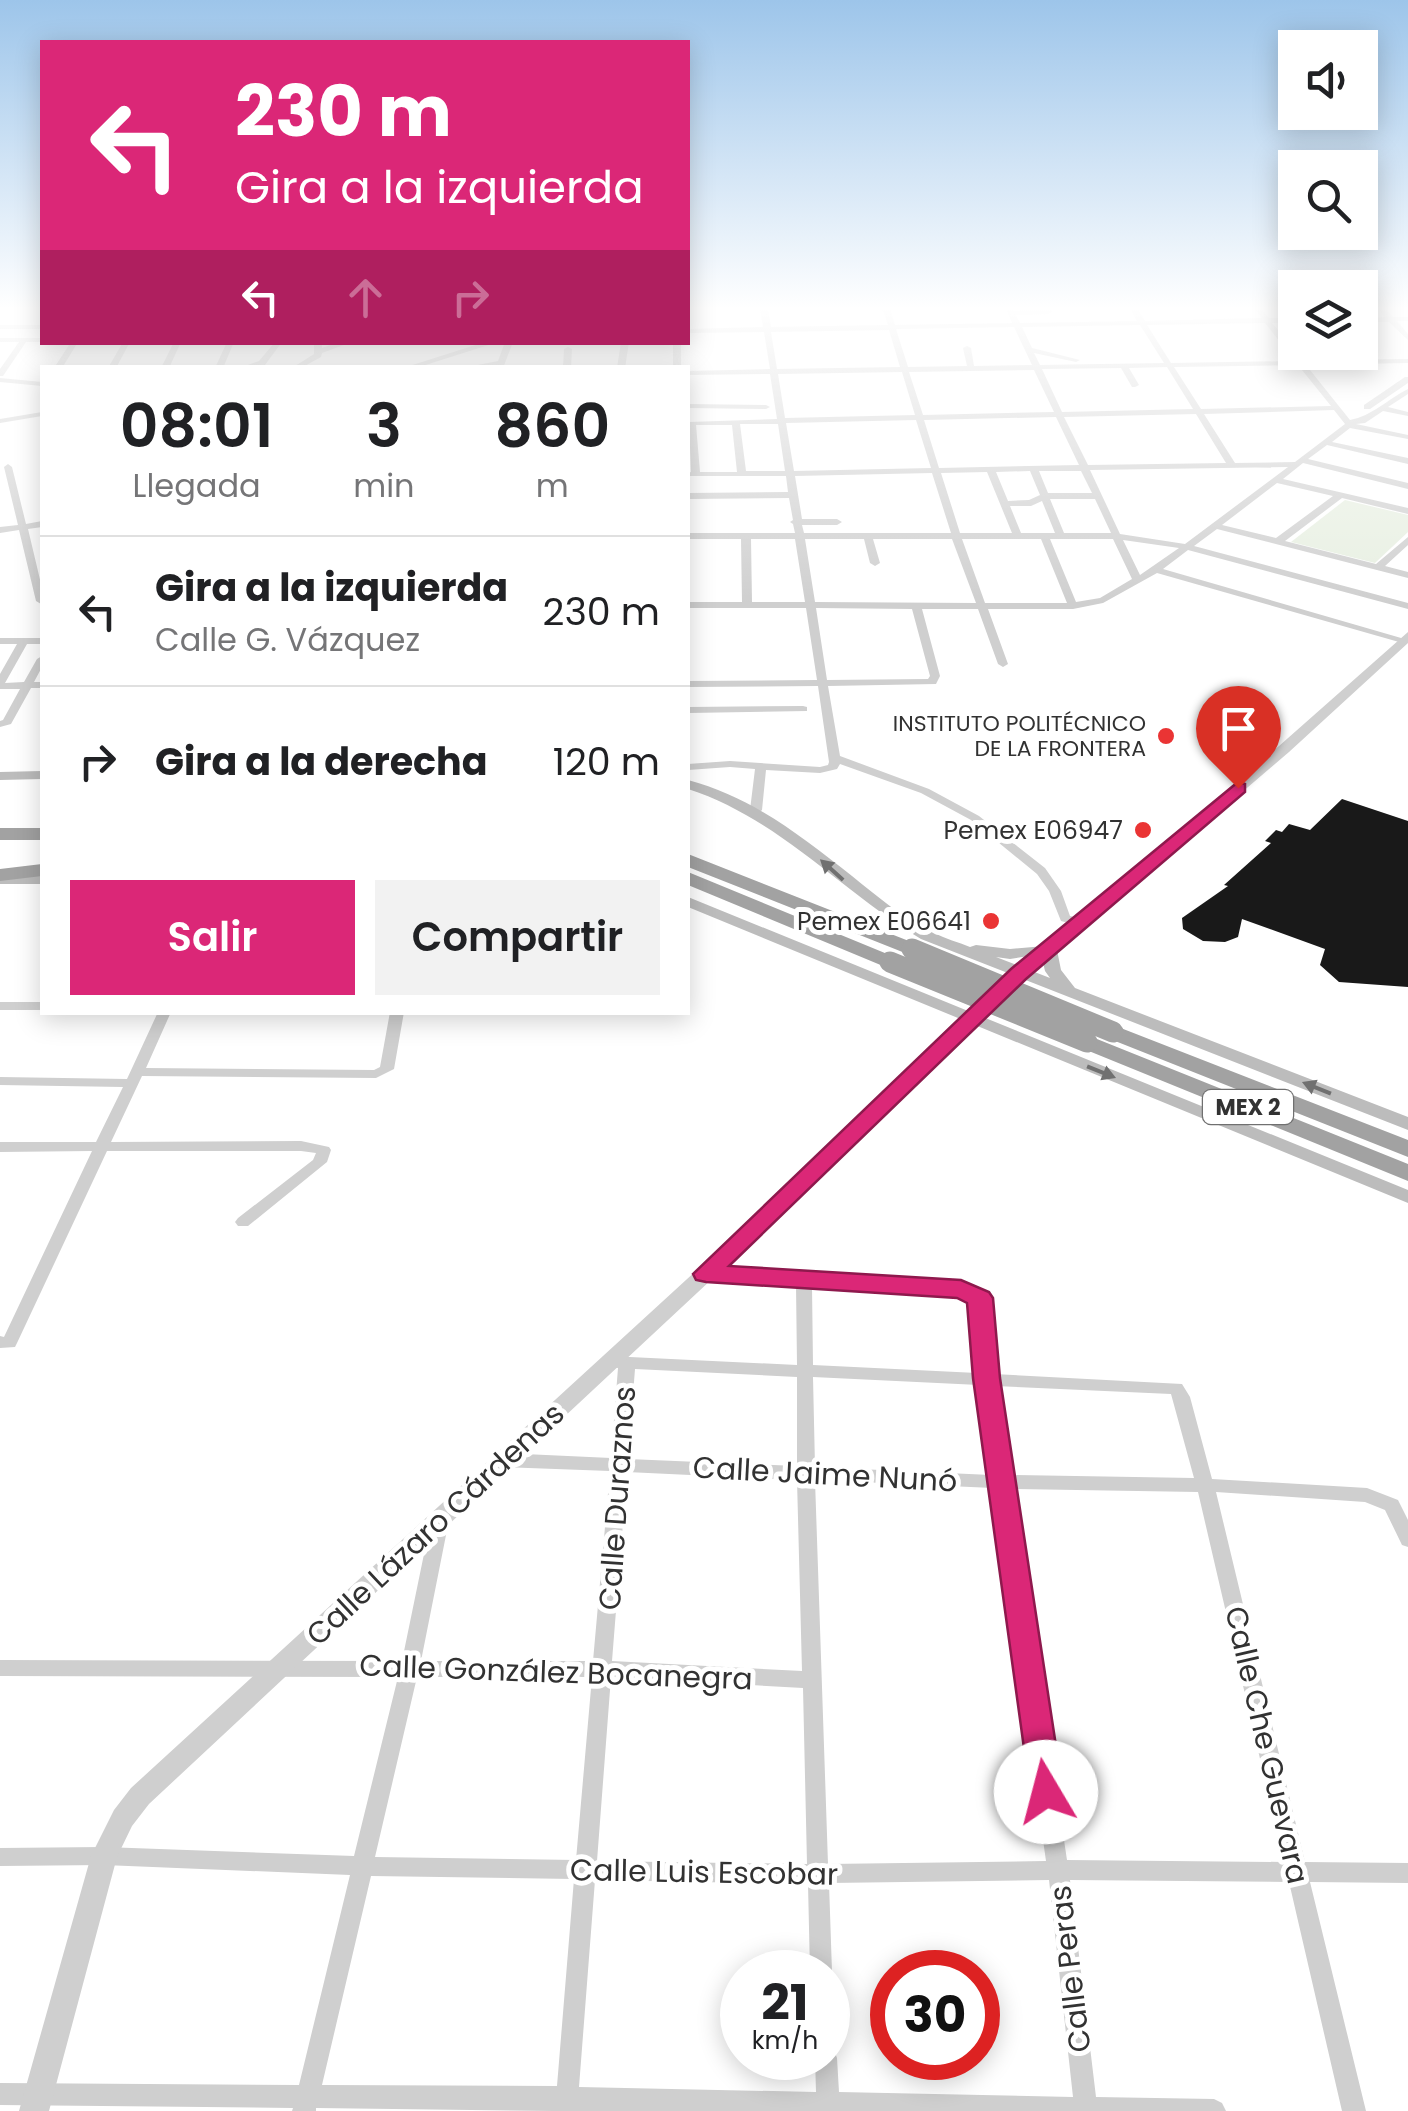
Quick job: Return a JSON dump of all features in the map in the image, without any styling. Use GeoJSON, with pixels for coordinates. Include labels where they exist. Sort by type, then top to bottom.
{"type":"FeatureCollection","features":[{"type":"Feature","properties":{"kind":"highway"},"geometry":{"type":"LineString","coordinates":[[0,819],[40,819]]}},
{"type":"Feature","properties":{"kind":"highway"},"geometry":{"type":"LineString","coordinates":[[0,834],[40,834]]}},
{"type":"Feature","properties":{"kind":"highway","name":"MEX 2"},"geometry":{"type":"LineString","coordinates":[[690,861],[1408,1149]]}},
{"type":"Feature","properties":{"kind":"highway"},"geometry":{"type":"LineString","coordinates":[[2,881],[40,871]]}},
{"type":"Feature","properties":{"kind":"highway","name":"MEX 2"},"geometry":{"type":"LineString","coordinates":[[690,879],[1408,1172]]}},
{"type":"Feature","properties":{"kind":"main road"},"geometry":{"type":"LineString","coordinates":[[0,776],[40,775]]}},
{"type":"Feature","properties":{"kind":"main road","name":"MEX 2"},"geometry":{"type":"LineString","coordinates":[[690,785],[756,810],[783,826],[882,909],[956,949],[1408,1124]]}},
{"type":"Feature","properties":{"kind":"main road"},"geometry":{"type":"LineString","coordinates":[[2,881],[40,879]]}},
{"type":"Feature","properties":{"kind":"main road","name":"MEX 2"},"geometry":{"type":"LineString","coordinates":[[690,903],[1408,1197]]}},
{"type":"Feature","properties":{"kind":"main road"},"geometry":{"type":"LineString","coordinates":[[889,985],[928,991],[949,988],[966,972],[956,949],[1010,954],[1049,949],[1054,971],[1074,995]]}},
{"type":"Feature","properties":{"kind":"main road"},"geometry":{"type":"LineString","coordinates":[[1054,1053],[1027,1030],[1024,1008],[1043,996],[1074,995]]}},
{"type":"Feature","properties":{"kind":"street"},"geometry":{"type":"LineString","coordinates":[[778,407],[832,763]]}},
{"type":"Feature","properties":{"kind":"street"},"geometry":{"type":"LineString","coordinates":[[916,407],[956,536],[1003,664]]}},
{"type":"Feature","properties":{"kind":"street"},"geometry":{"type":"LineString","coordinates":[[1055,407],[1138,581]]}},
{"type":"Feature","properties":{"kind":"street"},"geometry":{"type":"LineString","coordinates":[[1195,407],[1232,465]]}},
{"type":"Feature","properties":{"kind":"street"},"geometry":{"type":"LineString","coordinates":[[1352,423],[1354,416],[1367,407]]}},
{"type":"Feature","properties":{"kind":"street"},"geometry":{"type":"LineString","coordinates":[[1370,407],[1408,414]]}},
{"type":"Feature","properties":{"kind":"street"},"geometry":{"type":"LineString","coordinates":[[690,605],[1072,606],[1096,602],[1156,570],[1352,423],[1385,407]]}},
{"type":"Feature","properties":{"kind":"street"},"geometry":{"type":"LineString","coordinates":[[1408,437],[1352,423],[1337,408],[693,423],[692,474],[1302,463],[1408,486]]}},
{"type":"Feature","properties":{"kind":"street"},"geometry":{"type":"LineString","coordinates":[[0,421],[40,414]]}},
{"type":"Feature","properties":{"kind":"street"},"geometry":{"type":"LineString","coordinates":[[736,422],[742,474]]}},
{"type":"Feature","properties":{"kind":"street"},"geometry":{"type":"LineString","coordinates":[[1327,443],[1408,461]]}},
{"type":"Feature","properties":{"kind":"street"},"geometry":{"type":"LineString","coordinates":[[8,466],[40,593]]}},
{"type":"Feature","properties":{"kind":"street"},"geometry":{"type":"LineString","coordinates":[[1033,468],[1061,536]]}},
{"type":"Feature","properties":{"kind":"street"},"geometry":{"type":"LineString","coordinates":[[990,469],[1018,536]]}},
{"type":"Feature","properties":{"kind":"street"},"geometry":{"type":"LineString","coordinates":[[1277,480],[1408,512]]}},
{"type":"Feature","properties":{"kind":"street"},"geometry":{"type":"LineString","coordinates":[[690,496],[791,495]]}},
{"type":"Feature","properties":{"kind":"street"},"geometry":{"type":"LineString","coordinates":[[1005,504],[1032,503],[1044,496],[1098,496]]}},
{"type":"Feature","properties":{"kind":"street"},"geometry":{"type":"LineString","coordinates":[[1277,542],[1339,496]]}},
{"type":"Feature","properties":{"kind":"street"},"geometry":{"type":"LineString","coordinates":[[0,528],[40,522]]}},
{"type":"Feature","properties":{"kind":"street"},"geometry":{"type":"LineString","coordinates":[[796,522],[837,522]]}},
{"type":"Feature","properties":{"kind":"street"},"geometry":{"type":"LineString","coordinates":[[1213,525],[1408,575]]}},
{"type":"Feature","properties":{"kind":"street"},"geometry":{"type":"LineString","coordinates":[[690,536],[1116,536],[1188,547],[1408,606]]}},
{"type":"Feature","properties":{"kind":"street"},"geometry":{"type":"LineString","coordinates":[[746,536],[747,604]]}},
{"type":"Feature","properties":{"kind":"street"},"geometry":{"type":"LineString","coordinates":[[868,536],[876,562]]}},
{"type":"Feature","properties":{"kind":"street"},"geometry":{"type":"LineString","coordinates":[[1044,536],[1072,606]]}},
{"type":"Feature","properties":{"kind":"street"},"geometry":{"type":"LineString","coordinates":[[1378,567],[1408,540]]}},
{"type":"Feature","properties":{"kind":"street"},"geometry":{"type":"LineString","coordinates":[[1156,570],[1406,638]]}},
{"type":"Feature","properties":{"kind":"street"},"geometry":{"type":"LineString","coordinates":[[690,684],[932,682],[935,676],[916,604]]}},
{"type":"Feature","properties":{"kind":"street","name":"Calle Lázaro Cárdenas"},"geometry":{"type":"LineString","coordinates":[[36,2103],[104,1856],[123,1818],[140,1796],[503,1460],[618,1363],[1018,974],[1261,768],[1406,638]]}},
{"type":"Feature","properties":{"kind":"street"},"geometry":{"type":"LineString","coordinates":[[0,641],[40,641]]}},
{"type":"Feature","properties":{"kind":"street"},"geometry":{"type":"LineString","coordinates":[[24,641],[0,684],[40,686]]}},
{"type":"Feature","properties":{"kind":"street"},"geometry":{"type":"LineString","coordinates":[[3,724],[40,663]]}},
{"type":"Feature","properties":{"kind":"street"},"geometry":{"type":"LineString","coordinates":[[690,710],[803,709]]}},
{"type":"Feature","properties":{"kind":"street"},"geometry":{"type":"LineString","coordinates":[[690,767],[832,763],[906,783],[960,809],[1040,871],[1056,891],[1065,918],[1080,922]]}},
{"type":"Feature","properties":{"kind":"street"},"geometry":{"type":"LineString","coordinates":[[756,810],[761,767]]}},
{"type":"Feature","properties":{"kind":"street"},"geometry":{"type":"LineString","coordinates":[[0,1006],[40,1006]]}},
{"type":"Feature","properties":{"kind":"street"},"geometry":{"type":"LineString","coordinates":[[4,1343],[164,1015]]}},
{"type":"Feature","properties":{"kind":"street"},"geometry":{"type":"LineString","coordinates":[[0,1081],[380,1073],[387,1069],[396,1015]]}},
{"type":"Feature","properties":{"kind":"street"},"geometry":{"type":"LineString","coordinates":[[0,1146],[301,1146],[324,1150],[324,1158],[243,1222]]}},
{"type":"Feature","properties":{"kind":"street"},"geometry":{"type":"LineString","coordinates":[[706,1274],[804,1280],[820,1950]]}},
{"type":"Feature","properties":{"kind":"street","name":"Calle Peras"},"geometry":{"type":"LineString","coordinates":[[804,1280],[961,1290],[976,1294],[982,1309],[986,1378],[1058,1870],[1086,2109]]}},
{"type":"Feature","properties":{"kind":"street"},"geometry":{"type":"LineString","coordinates":[[618,1363],[986,1378]]}},
{"type":"Feature","properties":{"kind":"street","name":"Calle Duraznos"},"geometry":{"type":"LineString","coordinates":[[566,2104],[620,1464],[618,1363]]}},
{"type":"Feature","properties":{"kind":"street","name":"Calle Che Guevara"},"geometry":{"type":"LineString","coordinates":[[986,1378],[1169,1385],[1182,1397],[1354,2111]]}},
{"type":"Feature","properties":{"kind":"street","name":"Calle Jaime Nunó"},"geometry":{"type":"LineString","coordinates":[[503,1460],[1000,1482],[1205,1484],[1366,1495],[1386,1500],[1399,1513],[1408,1540]]}},
{"type":"Feature","properties":{"kind":"street"},"geometry":{"type":"LineString","coordinates":[[306,2105],[410,1666],[440,1520]]}},
{"type":"Feature","properties":{"kind":"street","name":"Calle González Bocanegra"},"geometry":{"type":"LineString","coordinates":[[0,1668],[410,1666],[605,1669],[812,1680]]}},
{"type":"Feature","properties":{"kind":"street","name":"Calle Luis Escobar"},"geometry":{"type":"LineString","coordinates":[[0,1857],[104,1856],[364,1866],[816,1874],[1058,1870],[1408,1873]]}},
{"type":"Feature","properties":{"kind":"street"},"geometry":{"type":"LineString","coordinates":[[827,2080],[829,2107]]}},
{"type":"Feature","properties":{"kind":"street"},"geometry":{"type":"LineString","coordinates":[[0,2094],[36,2103],[1214,2111]]}},
{"type":"Feature","properties":{"kind":"shaded area"},"geometry":{"type":"Polygon","coordinates":[[[1345,500],[1408,515],[1408,532],[1375,563],[1291,542],[1345,500]]]}},
{"type":"Feature","properties":{"kind":"building"},"geometry":{"type":"Polygon","coordinates":[[[1342,799],[1408,821],[1408,987],[1339,982],[1320,965],[1325,949],[1242,919],[1238,937],[1225,942],[1203,941],[1183,929],[1182,918],[1228,886],[1224,885],[1271,843],[1265,841],[1276,830],[1282,832],[1289,824],[1310,830],[1342,799]]]}},
{"type":"Feature","properties":{"kind":"place","name":"INSTITUTO POLITÉCNICO DE LA FRONTERA"},"geometry":{"type":"Point","coordinates":[1166,736]}},
{"type":"Feature","properties":{"kind":"place","name":"Pemex E06947"},"geometry":{"type":"Point","coordinates":[1143,830]}},
{"type":"Feature","properties":{"kind":"place","name":"Pemex E06641"},"geometry":{"type":"Point","coordinates":[991,921]}},
{"type":"Feature","properties":{"kind":"route"},"geometry":{"type":"LineString","coordinates":[[1046,1792],[986,1378],[980,1298],[961,1290],[706,1274],[1018,974],[1238,788]]}}]}
